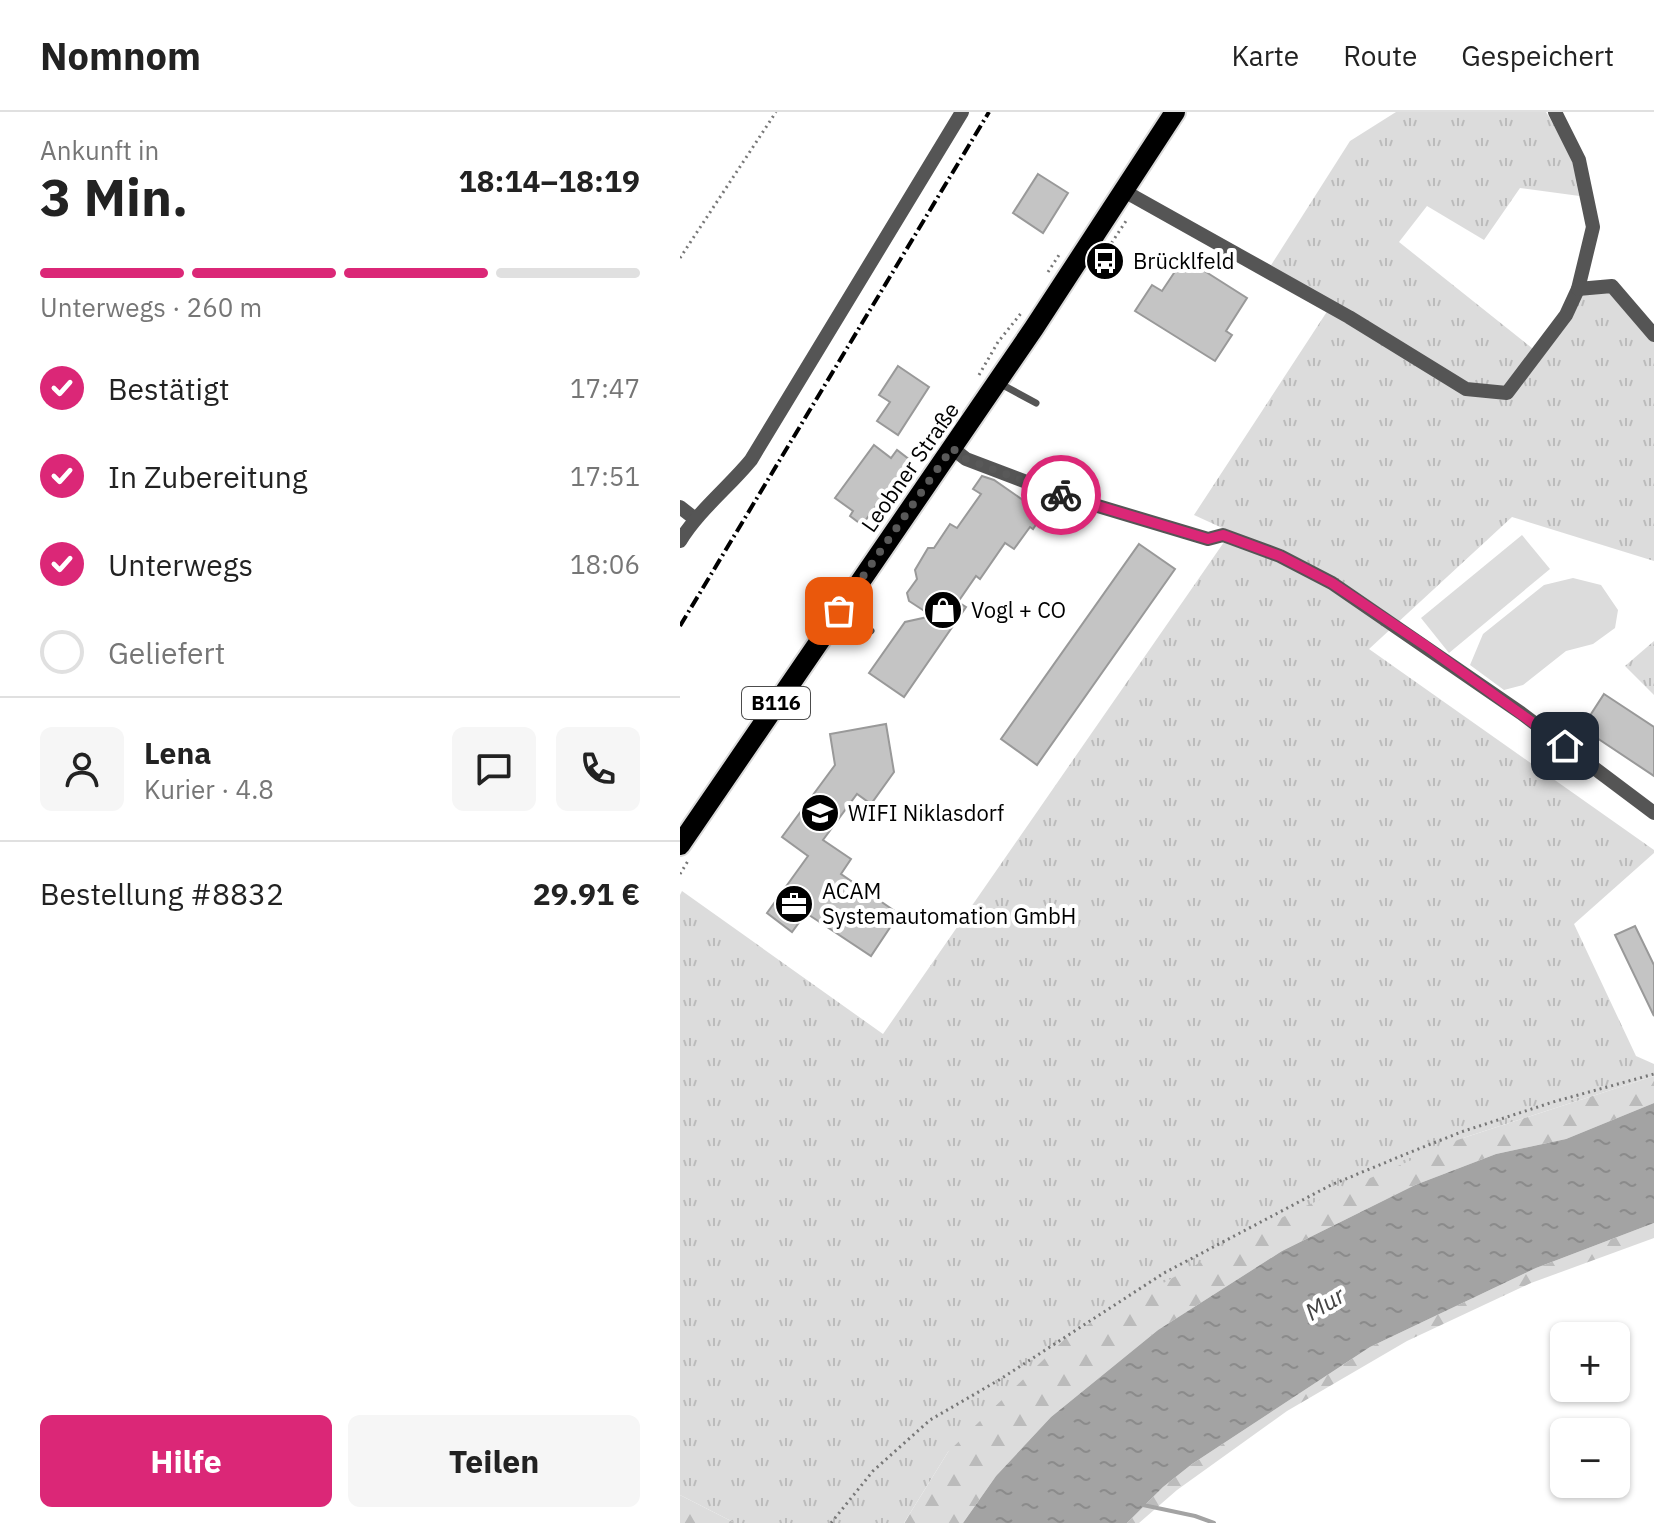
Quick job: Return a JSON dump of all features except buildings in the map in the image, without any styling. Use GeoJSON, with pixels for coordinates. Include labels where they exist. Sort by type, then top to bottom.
{"type":"FeatureCollection","features":[{"type":"Feature","properties":{"kind":"main road","name":"Leobner Straße"},"geometry":{"type":"LineString","coordinates":[[680,845],[997,382],[1175,112]]}},
{"type":"Feature","properties":{"kind":"street"},"geometry":{"type":"LineString","coordinates":[[680,541],[694,518],[728,487],[751,460],[962,112]]}},
{"type":"Feature","properties":{"kind":"street"},"geometry":{"type":"LineString","coordinates":[[1124,191],[1349,317],[1466,389],[1507,393],[1566,315],[1578,289],[1593,227],[1579,160],[1555,112]]}},
{"type":"Feature","properties":{"kind":"street"},"geometry":{"type":"LineString","coordinates":[[1578,289],[1612,286],[1654,335]]}},
{"type":"Feature","properties":{"kind":"street"},"geometry":{"type":"LineString","coordinates":[[952,448],[966,459],[1061,495],[1208,539],[1223,535],[1280,556],[1332,583],[1521,713],[1654,813]]}},
{"type":"Feature","properties":{"kind":"street"},"geometry":{"type":"LineString","coordinates":[[680,507],[694,518]]}},
{"type":"Feature","properties":{"kind":"lane"},"geometry":{"type":"LineString","coordinates":[[997,382],[1036,403]]}},
{"type":"Feature","properties":{"kind":"lane"},"geometry":{"type":"LineString","coordinates":[[839,611],[871,631]]}},
{"type":"Feature","properties":{"kind":"path"},"geometry":{"type":"LineString","coordinates":[[680,258],[776,112]]}},
{"type":"Feature","properties":{"kind":"path"},"geometry":{"type":"LineString","coordinates":[[831,1523],[873,1471],[930,1420],[999,1380],[1164,1273],[1331,1185],[1406,1154],[1542,1105],[1654,1074]]}},
{"type":"Feature","properties":{"kind":"green space"},"geometry":{"type":"Polygon","coordinates":[[[1396,112],[1546,112],[1580,169],[1587,197],[1520,188],[1484,240],[1427,206],[1399,242],[1537,352],[1578,289],[1612,286],[1654,335],[1654,561],[1512,517],[1369,649],[1654,850],[1574,924],[1636,1056],[1654,1064],[1654,1076],[1460,1139],[948,1452],[904,1523],[735,1523],[680,1495],[680,895],[682,891],[883,1034],[1231,532],[1194,515],[1328,310],[1268,270],[1350,141],[1396,112]]]}},
{"type":"Feature","properties":{"kind":"green space"},"geometry":{"type":"Polygon","coordinates":[[[1522,535],[1550,569],[1449,653],[1421,618],[1522,535]]]}},
{"type":"Feature","properties":{"kind":"green space"},"geometry":{"type":"Polygon","coordinates":[[[1573,578],[1601,585],[1618,610],[1615,628],[1593,644],[1566,651],[1523,685],[1504,690],[1470,665],[1483,634],[1544,585],[1573,578]]]}},
{"type":"Feature","properties":{"kind":"green space"},"geometry":{"type":"Polygon","coordinates":[[[1654,641],[1654,695],[1625,666],[1654,641]]]}},
{"type":"Feature","properties":{"kind":"green space"},"geometry":{"type":"Polygon","coordinates":[[[1654,1076],[1654,1103],[1566,1139],[1496,1154],[1415,1185],[1282,1251],[1158,1330],[1051,1417],[996,1476],[963,1523],[904,1523],[948,1452],[1069,1335],[1292,1212],[1460,1139],[1654,1076]]]}},
{"type":"Feature","properties":{"kind":"green space"},"geometry":{"type":"Polygon","coordinates":[[[1654,1223],[1654,1238],[1531,1283],[1407,1341],[1287,1411],[1177,1490],[1139,1523],[1127,1523],[1163,1487],[1192,1464],[1370,1347],[1536,1268],[1654,1223]]]}},
{"type":"Feature","properties":{"kind":"green space"},"geometry":{"type":"Polygon","coordinates":[[[680,1495],[735,1523],[680,1523],[680,1495]]]}},
{"type":"Feature","properties":{"kind":"water","name":"Mur"},"geometry":{"type":"Polygon","coordinates":[[[1654,1103],[1654,1223],[1536,1268],[1370,1347],[1192,1464],[1163,1487],[1127,1523],[963,1523],[996,1476],[1051,1417],[1158,1330],[1282,1251],[1415,1185],[1496,1154],[1566,1139],[1654,1103]]]}},
{"type":"Feature","properties":{"kind":"waterway"},"geometry":{"type":"LineString","coordinates":[[1143,1505],[1214,1523]]}},
{"type":"Feature","properties":{"kind":"railway"},"geometry":{"type":"LineString","coordinates":[[680,626],[989,112]]}},
{"type":"Feature","properties":{"kind":"way so far"},"geometry":{"type":"LineString","coordinates":[[839,611],[952,448],[966,459],[1061,495]]}},
{"type":"Feature","properties":{"kind":"place","name":"Brücklfeld"},"geometry":{"type":"Point","coordinates":[1105,261]}},
{"type":"Feature","properties":{"kind":"place","name":"Vogl + CO"},"geometry":{"type":"Point","coordinates":[943,610]}},
{"type":"Feature","properties":{"kind":"place","name":"WIFI Niklasdorf"},"geometry":{"type":"Point","coordinates":[820,813]}},
{"type":"Feature","properties":{"kind":"place","name":"ACAM Systemautomation GmbH"},"geometry":{"type":"Point","coordinates":[794,904]}},
{"type":"Feature","properties":{"kind":"route"},"geometry":{"type":"LineString","coordinates":[[1061,495],[1208,539],[1223,535],[1280,556],[1332,583],[1565,746]]}}]}
